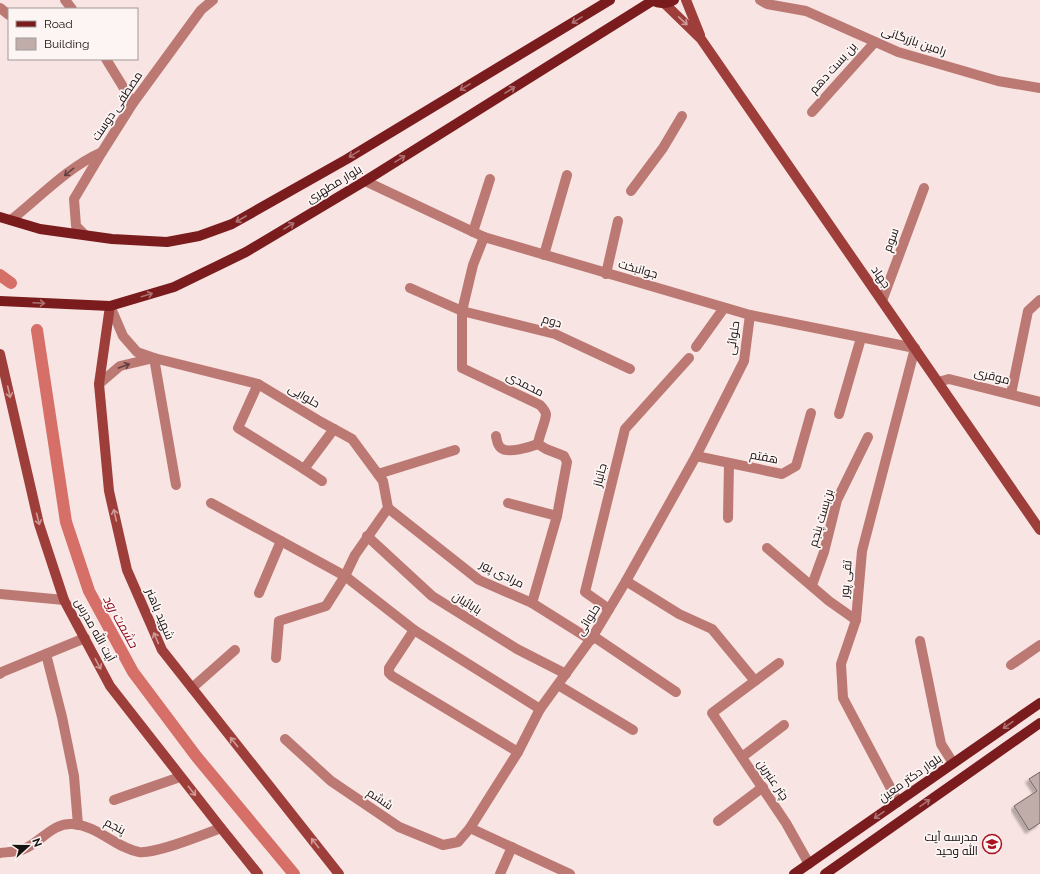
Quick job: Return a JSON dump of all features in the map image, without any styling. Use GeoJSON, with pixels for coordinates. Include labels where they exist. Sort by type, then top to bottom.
{"type":"FeatureCollection","features":[{"type":"Feature","properties":{"kind":"main road","name":"بلوار مطهری"},"geometry":{"type":"LineString","coordinates":[[0,217],[40,229],[112,239],[168,242],[199,236],[232,224],[347,158],[610,0]]}},
{"type":"Feature","properties":{"kind":"main road","name":"بلوار مطهری"},"geometry":{"type":"LineString","coordinates":[[0,301],[110,306],[174,287],[246,252],[364,181],[652,0]]}},
{"type":"Feature","properties":{"kind":"main road"},"geometry":{"type":"LineString","coordinates":[[652,0],[664,3],[701,39]]}},
{"type":"Feature","properties":{"kind":"main road"},"geometry":{"type":"LineString","coordinates":[[664,3],[674,0]]}},
{"type":"Feature","properties":{"kind":"main road"},"geometry":{"type":"LineString","coordinates":[[686,0],[701,39]]}},
{"type":"Feature","properties":{"kind":"main road","name":"جهاد"},"geometry":{"type":"LineString","coordinates":[[701,39],[1040,530]]}},
{"type":"Feature","properties":{"kind":"main road","name":"شهید باهنر"},"geometry":{"type":"LineString","coordinates":[[110,306],[98,384],[110,491],[127,570],[162,650],[339,874]]}},
{"type":"Feature","properties":{"kind":"main road","name":"آیت الله مدرس"},"geometry":{"type":"LineString","coordinates":[[0,354],[39,524],[64,600],[110,686],[220,828],[258,874]]}},
{"type":"Feature","properties":{"kind":"main road","name":"بلوار دکتر معین"},"geometry":{"type":"LineString","coordinates":[[794,874],[1040,702]]}},
{"type":"Feature","properties":{"kind":"main road"},"geometry":{"type":"LineString","coordinates":[[825,874],[1039,726]]}},
{"type":"Feature","properties":{"kind":"street"},"geometry":{"type":"LineString","coordinates":[[65,0],[71,8]]}},
{"type":"Feature","properties":{"kind":"street","name":"مصطفی دوست"},"geometry":{"type":"LineString","coordinates":[[85,235],[76,226],[74,199],[133,103],[201,10],[213,0]]}},
{"type":"Feature","properties":{"kind":"street","name":"رامین بازرگانی"},"geometry":{"type":"LineString","coordinates":[[760,0],[767,4],[806,11],[898,52],[998,81],[1040,88]]}},
{"type":"Feature","properties":{"kind":"street"},"geometry":{"type":"LineString","coordinates":[[0,8],[8,14]]}},
{"type":"Feature","properties":{"kind":"street","name":"بن بست دهم"},"geometry":{"type":"LineString","coordinates":[[812,112],[875,42]]}},
{"type":"Feature","properties":{"kind":"street"},"geometry":{"type":"LineString","coordinates":[[107,60],[133,103]]}},
{"type":"Feature","properties":{"kind":"street"},"geometry":{"type":"LineString","coordinates":[[631,191],[663,148],[682,116]]}},
{"type":"Feature","properties":{"kind":"street","name":"مصطفی دوست"},"geometry":{"type":"LineString","coordinates":[[11,220],[74,168],[90,157],[102,152]]}},
{"type":"Feature","properties":{"kind":"street"},"geometry":{"type":"LineString","coordinates":[[544,255],[567,176]]}},
{"type":"Feature","properties":{"kind":"street"},"geometry":{"type":"LineString","coordinates":[[473,232],[490,178]]}},
{"type":"Feature","properties":{"kind":"street","name":"جوانبخت"},"geometry":{"type":"LineString","coordinates":[[364,181],[484,237],[606,274],[750,315],[915,348]]}},
{"type":"Feature","properties":{"kind":"street","name":"سوم"},"geometry":{"type":"LineString","coordinates":[[882,301],[924,188]]}},
{"type":"Feature","properties":{"kind":"street"},"geometry":{"type":"LineString","coordinates":[[606,274],[618,221]]}},
{"type":"Feature","properties":{"kind":"street","name":"محمدی"},"geometry":{"type":"LineString","coordinates":[[484,237],[473,265],[462,311],[462,368],[540,405],[546,415],[538,436],[538,444]]}},
{"type":"Feature","properties":{"kind":"street","name":"دوم"},"geometry":{"type":"LineString","coordinates":[[410,288],[462,311],[555,334],[630,369]]}},
{"type":"Feature","properties":{"kind":"street"},"geometry":{"type":"LineString","coordinates":[[1011,394],[1028,311],[1040,300]]}},
{"type":"Feature","properties":{"kind":"street","name":"حلوایی"},"geometry":{"type":"LineString","coordinates":[[110,306],[123,336],[137,352],[154,358],[258,384],[352,439],[383,481],[388,508]]}},
{"type":"Feature","properties":{"kind":"street"},"geometry":{"type":"LineString","coordinates":[[696,347],[724,308]]}},
{"type":"Feature","properties":{"kind":"street","name":"حلوائی"},"geometry":{"type":"LineString","coordinates":[[470,828],[518,752],[540,709],[592,638],[626,581],[696,456],[744,361],[750,315]]}},
{"type":"Feature","properties":{"kind":"street"},"geometry":{"type":"LineString","coordinates":[[839,414],[861,338]]}},
{"type":"Feature","properties":{"kind":"street","name":"تقی پور"},"geometry":{"type":"LineString","coordinates":[[898,802],[843,698],[841,664],[856,620],[862,551],[915,348]]}},
{"type":"Feature","properties":{"kind":"street"},"geometry":{"type":"LineString","coordinates":[[98,384],[120,366],[154,358],[176,485]]}},
{"type":"Feature","properties":{"kind":"street","name":"جانباز"},"geometry":{"type":"LineString","coordinates":[[609,610],[585,592],[625,430],[689,358]]}},
{"type":"Feature","properties":{"kind":"street","name":"موقری"},"geometry":{"type":"LineString","coordinates":[[938,382],[948,379],[1040,402]]}},
{"type":"Feature","properties":{"kind":"street"},"geometry":{"type":"LineString","coordinates":[[258,384],[238,428],[322,481]]}},
{"type":"Feature","properties":{"kind":"street","name":"هفتم"},"geometry":{"type":"LineString","coordinates":[[696,456],[782,474],[796,466],[811,413]]}},
{"type":"Feature","properties":{"kind":"street"},"geometry":{"type":"LineString","coordinates":[[304,469],[334,429]]}},
{"type":"Feature","properties":{"kind":"street"},"geometry":{"type":"LineString","coordinates":[[496,436],[498,444],[503,449],[513,450],[538,444],[564,456],[567,462],[557,516],[532,603]]}},
{"type":"Feature","properties":{"kind":"street","name":"بن‌بست پنجم"},"geometry":{"type":"LineString","coordinates":[[812,585],[824,552],[837,500],[868,437]]}},
{"type":"Feature","properties":{"kind":"street"},"geometry":{"type":"LineString","coordinates":[[378,474],[455,450]]}},
{"type":"Feature","properties":{"kind":"street"},"geometry":{"type":"LineString","coordinates":[[728,518],[730,463]]}},
{"type":"Feature","properties":{"kind":"street"},"geometry":{"type":"LineString","coordinates":[[211,503],[345,576],[414,630],[540,709]]}},
{"type":"Feature","properties":{"kind":"street"},"geometry":{"type":"LineString","coordinates":[[508,503],[557,516]]}},
{"type":"Feature","properties":{"kind":"street"},"geometry":{"type":"LineString","coordinates":[[276,658],[279,621],[326,606],[345,576],[355,555],[367,536],[388,508]]}},
{"type":"Feature","properties":{"kind":"street","name":"مرادی پور"},"geometry":{"type":"LineString","coordinates":[[388,508],[480,580],[532,603],[592,638],[676,692]]}},
{"type":"Feature","properties":{"kind":"street","name":"بابائیان"},"geometry":{"type":"LineString","coordinates":[[367,536],[432,596],[517,649],[566,674]]}},
{"type":"Feature","properties":{"kind":"street"},"geometry":{"type":"LineString","coordinates":[[259,593],[281,542]]}},
{"type":"Feature","properties":{"kind":"street"},"geometry":{"type":"LineString","coordinates":[[767,548],[829,601],[856,620]]}},
{"type":"Feature","properties":{"kind":"street"},"geometry":{"type":"LineString","coordinates":[[626,581],[679,614],[712,629],[755,681],[779,663]]}},
{"type":"Feature","properties":{"kind":"street"},"geometry":{"type":"LineString","coordinates":[[0,594],[64,600]]}},
{"type":"Feature","properties":{"kind":"street"},"geometry":{"type":"LineString","coordinates":[[414,630],[389,668],[389,673],[518,752]]}},
{"type":"Feature","properties":{"kind":"street"},"geometry":{"type":"LineString","coordinates":[[1,672],[85,638]]}},
{"type":"Feature","properties":{"kind":"street"},"geometry":{"type":"LineString","coordinates":[[920,641],[941,744],[953,763]]}},
{"type":"Feature","properties":{"kind":"street"},"geometry":{"type":"LineString","coordinates":[[1011,665],[1040,645]]}},
{"type":"Feature","properties":{"kind":"street"},"geometry":{"type":"LineString","coordinates":[[192,688],[235,650]]}},
{"type":"Feature","properties":{"kind":"street"},"geometry":{"type":"LineString","coordinates":[[46,654],[62,717],[74,776],[78,825]]}},
{"type":"Feature","properties":{"kind":"street","name":"چتر عنبرین"},"geometry":{"type":"LineString","coordinates":[[755,681],[712,713],[763,787],[786,823],[809,864]]}},
{"type":"Feature","properties":{"kind":"street"},"geometry":{"type":"LineString","coordinates":[[558,685],[632,730]]}},
{"type":"Feature","properties":{"kind":"street"},"geometry":{"type":"LineString","coordinates":[[742,757],[784,725]]}},
{"type":"Feature","properties":{"kind":"street","name":"ششم"},"geometry":{"type":"LineString","coordinates":[[285,739],[331,781],[399,827],[443,845],[458,842],[470,828]]}},
{"type":"Feature","properties":{"kind":"street"},"geometry":{"type":"LineString","coordinates":[[114,800],[180,777]]}},
{"type":"Feature","properties":{"kind":"street"},"geometry":{"type":"LineString","coordinates":[[718,821],[763,787]]}},
{"type":"Feature","properties":{"kind":"street","name":"پنجم"},"geometry":{"type":"LineString","coordinates":[[0,853],[12,852],[25,848],[57,826],[71,824],[91,828],[125,847],[139,852],[159,849],[220,828]]}},
{"type":"Feature","properties":{"kind":"street"},"geometry":{"type":"LineString","coordinates":[[470,828],[568,874]]}},
{"type":"Feature","properties":{"kind":"street"},"geometry":{"type":"LineString","coordinates":[[500,874],[512,847]]}},
{"type":"Feature","properties":{"kind":"building"},"geometry":{"type":"Polygon","coordinates":[[[1040,772],[1040,823],[1029,830],[1014,806],[1037,791],[1029,779],[1040,772]]]}},
{"type":"Feature","properties":{"kind":"waterway"},"geometry":{"type":"LineString","coordinates":[[0,275],[11,283]]}},
{"type":"Feature","properties":{"kind":"waterway","name":"حشمت رود"},"geometry":{"type":"LineString","coordinates":[[37,330],[66,522],[89,591],[133,672],[196,756],[294,874]]}},
{"type":"Feature","properties":{"kind":"place","name":"مدرسه آیت الله وحید"},"geometry":{"type":"Point","coordinates":[992,844]}}]}
